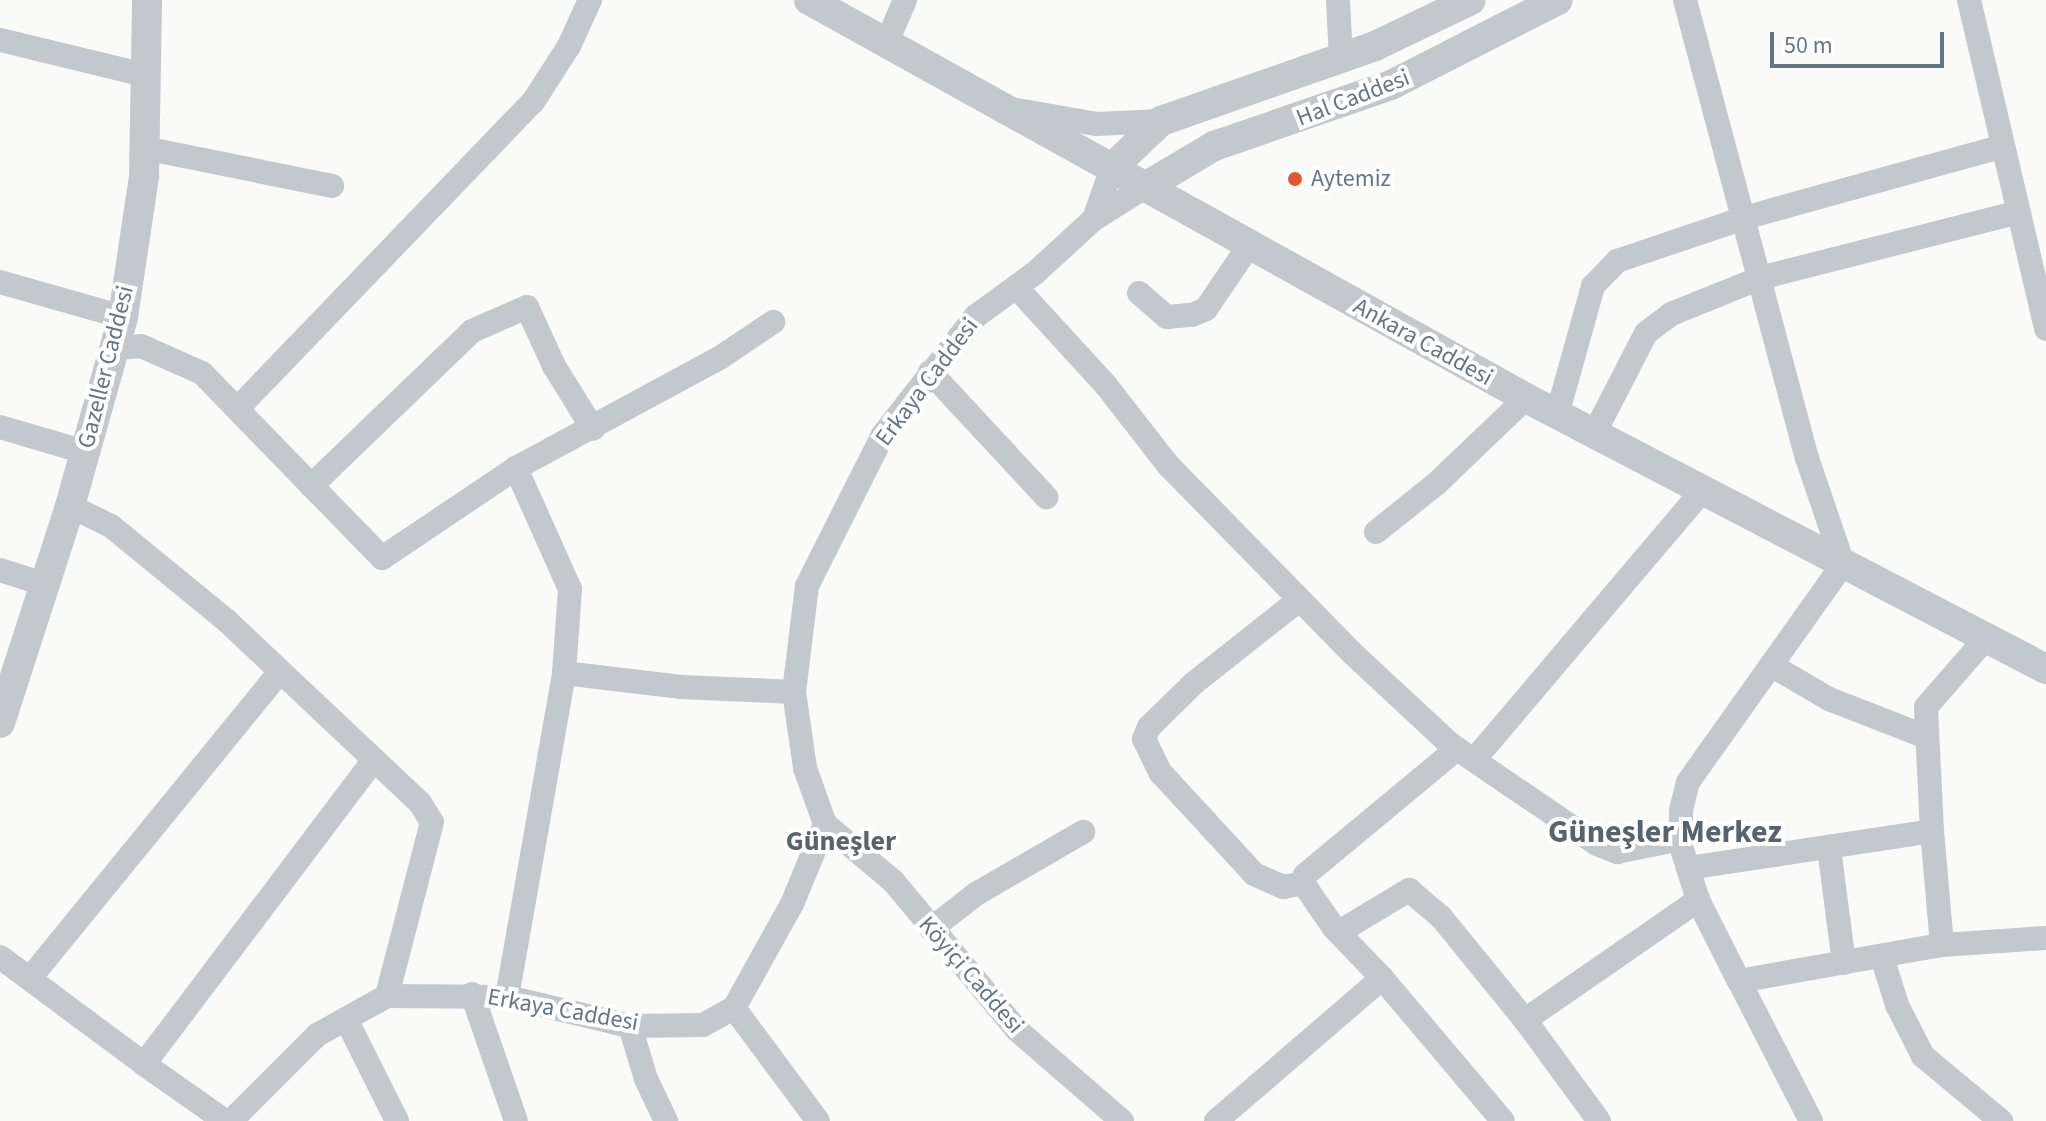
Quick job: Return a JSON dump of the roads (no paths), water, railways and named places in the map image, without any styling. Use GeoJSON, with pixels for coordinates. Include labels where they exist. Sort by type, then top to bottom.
{"type":"FeatureCollection","features":[{"type":"Feature","properties":{"kind":"street","name":"Gazeller Caddesi"},"geometry":{"type":"LineString","coordinates":[[0,723],[70,506],[123,317],[144,148],[147,0]]}},
{"type":"Feature","properties":{"kind":"street"},"geometry":{"type":"LineString","coordinates":[[239,407],[533,102],[569,46],[590,0]]}},
{"type":"Feature","properties":{"kind":"street","name":"Ankara Caddesi"},"geometry":{"type":"LineString","coordinates":[[809,0],[1248,247],[1557,415],[1595,432],[2046,669]]}},
{"type":"Feature","properties":{"kind":"street"},"geometry":{"type":"LineString","coordinates":[[886,44],[905,0]]}},
{"type":"Feature","properties":{"kind":"street"},"geometry":{"type":"LineString","coordinates":[[1338,0],[1341,59]]}},
{"type":"Feature","properties":{"kind":"street","name":"Hal Caddesi"},"geometry":{"type":"LineString","coordinates":[[1112,168],[1161,121],[1341,59],[1471,0]]}},
{"type":"Feature","properties":{"kind":"street","name":"Hal Caddesi"},"geometry":{"type":"LineString","coordinates":[[1145,187],[1214,146],[1391,85],[1558,0]]}},
{"type":"Feature","properties":{"kind":"street"},"geometry":{"type":"LineString","coordinates":[[1685,0],[1807,458],[1843,564],[1688,782],[1681,839],[1698,900],[1811,1121]]}},
{"type":"Feature","properties":{"kind":"street"},"geometry":{"type":"LineString","coordinates":[[1969,0],[2046,329]]}},
{"type":"Feature","properties":{"kind":"street"},"geometry":{"type":"LineString","coordinates":[[0,40],[145,75]]}},
{"type":"Feature","properties":{"kind":"street"},"geometry":{"type":"LineString","coordinates":[[997,107],[1096,124],[1161,121]]}},
{"type":"Feature","properties":{"kind":"street"},"geometry":{"type":"LineString","coordinates":[[1557,415],[1593,286],[1617,261],[1744,218],[2003,146]]}},
{"type":"Feature","properties":{"kind":"street"},"geometry":{"type":"LineString","coordinates":[[144,148],[332,186]]}},
{"type":"Feature","properties":{"kind":"street"},"geometry":{"type":"LineString","coordinates":[[1094,219],[1112,168]]}},
{"type":"Feature","properties":{"kind":"street","name":"Erkaya Caddesi"},"geometry":{"type":"LineString","coordinates":[[825,824],[805,768],[794,692],[807,586],[883,435],[976,316],[1016,287],[1094,219],[1145,187]]}},
{"type":"Feature","properties":{"kind":"street"},"geometry":{"type":"LineString","coordinates":[[1595,432],[1646,333],[1671,314],[1760,278],[2019,212]]}},
{"type":"Feature","properties":{"kind":"street"},"geometry":{"type":"LineString","coordinates":[[1139,293],[1167,317],[1192,315],[1206,309],[1248,247]]}},
{"type":"Feature","properties":{"kind":"street"},"geometry":{"type":"LineString","coordinates":[[0,282],[123,317]]}},
{"type":"Feature","properties":{"kind":"street"},"geometry":{"type":"LineString","coordinates":[[1016,287],[1105,384],[1168,465],[1299,600],[1466,754],[1617,852],[1681,839]]}},
{"type":"Feature","properties":{"kind":"street"},"geometry":{"type":"LineString","coordinates":[[311,486],[472,331],[527,307],[554,366],[593,429]]}},
{"type":"Feature","properties":{"kind":"street"},"geometry":{"type":"LineString","coordinates":[[115,348],[141,346],[173,357],[202,373],[239,407],[382,558],[516,468],[593,429],[773,322]]}},
{"type":"Feature","properties":{"kind":"street"},"geometry":{"type":"LineString","coordinates":[[930,372],[1046,497]]}},
{"type":"Feature","properties":{"kind":"street"},"geometry":{"type":"LineString","coordinates":[[1376,532],[1436,484],[1526,398]]}},
{"type":"Feature","properties":{"kind":"street"},"geometry":{"type":"LineString","coordinates":[[0,427],[85,452]]}},
{"type":"Feature","properties":{"kind":"street"},"geometry":{"type":"LineString","coordinates":[[507,997],[564,673],[570,589],[516,468]]}},
{"type":"Feature","properties":{"kind":"street"},"geometry":{"type":"LineString","coordinates":[[1303,883],[1305,875],[1466,754],[1703,490]]}},
{"type":"Feature","properties":{"kind":"street"},"geometry":{"type":"LineString","coordinates":[[70,506],[111,526],[158,562],[374,760],[432,822],[387,996]]}},
{"type":"Feature","properties":{"kind":"street"},"geometry":{"type":"LineString","coordinates":[[0,570],[44,584]]}},
{"type":"Feature","properties":{"kind":"street"},"geometry":{"type":"LineString","coordinates":[[1299,600],[1194,683],[1149,727],[1144,739],[1160,772],[1254,874],[1283,887],[1303,883]]}},
{"type":"Feature","properties":{"kind":"street"},"geometry":{"type":"LineString","coordinates":[[1942,945],[1924,736],[1926,707],[1987,637]]}},
{"type":"Feature","properties":{"kind":"street"},"geometry":{"type":"LineString","coordinates":[[1771,665],[1829,699],[1924,736]]}},
{"type":"Feature","properties":{"kind":"street"},"geometry":{"type":"LineString","coordinates":[[31,977],[280,672]]}},
{"type":"Feature","properties":{"kind":"street"},"geometry":{"type":"LineString","coordinates":[[564,673],[681,687],[794,692]]}},
{"type":"Feature","properties":{"kind":"street"},"geometry":{"type":"LineString","coordinates":[[144,1064],[374,760]]}},
{"type":"Feature","properties":{"kind":"street"},"geometry":{"type":"LineString","coordinates":[[818,1121],[734,1008],[792,904],[825,824]]}},
{"type":"Feature","properties":{"kind":"street","name":"Köyiçi Caddesi"},"geometry":{"type":"LineString","coordinates":[[825,824],[893,881],[1017,1030],[1122,1121]]}},
{"type":"Feature","properties":{"kind":"street"},"geometry":{"type":"LineString","coordinates":[[1688,868],[1932,831]]}},
{"type":"Feature","properties":{"kind":"street"},"geometry":{"type":"LineString","coordinates":[[931,929],[976,894],[1083,832]]}},
{"type":"Feature","properties":{"kind":"street"},"geometry":{"type":"LineString","coordinates":[[1829,848],[1844,963]]}},
{"type":"Feature","properties":{"kind":"street"},"geometry":{"type":"LineString","coordinates":[[1303,883],[1339,932],[1503,1121]]}},
{"type":"Feature","properties":{"kind":"street"},"geometry":{"type":"LineString","coordinates":[[1339,932],[1398,892],[1409,890],[1441,917],[1525,1020],[1599,1121]]}},
{"type":"Feature","properties":{"kind":"street"},"geometry":{"type":"LineString","coordinates":[[1525,1020],[1698,900]]}},
{"type":"Feature","properties":{"kind":"street"},"geometry":{"type":"LineString","coordinates":[[1739,981],[1942,945],[2046,938]]}},
{"type":"Feature","properties":{"kind":"street"},"geometry":{"type":"LineString","coordinates":[[0,957],[31,977],[144,1064],[228,1121]]}},
{"type":"Feature","properties":{"kind":"street"},"geometry":{"type":"LineString","coordinates":[[1882,957],[1897,1005],[1923,1056],[2001,1121]]}},
{"type":"Feature","properties":{"kind":"street"},"geometry":{"type":"LineString","coordinates":[[1216,1121],[1382,978]]}},
{"type":"Feature","properties":{"kind":"street"},"geometry":{"type":"LineString","coordinates":[[472,994],[516,1121]]}},
{"type":"Feature","properties":{"kind":"street","name":"Erkaya Caddesi"},"geometry":{"type":"LineString","coordinates":[[228,1121],[317,1035],[387,996],[472,994],[507,997],[630,1026],[703,1025],[734,1008]]}},
{"type":"Feature","properties":{"kind":"street"},"geometry":{"type":"LineString","coordinates":[[346,1019],[397,1121]]}},
{"type":"Feature","properties":{"kind":"street"},"geometry":{"type":"LineString","coordinates":[[630,1026],[646,1079],[666,1121]]}},
{"type":"Feature","properties":{"kind":"place","name":"Aytemiz"},"geometry":{"type":"Point","coordinates":[1295,179]}},
{"type":"Feature","properties":{"kind":"district","name":"Güneşler Merkez"},"geometry":{"type":"Point","coordinates":[1665,832]}},
{"type":"Feature","properties":{"kind":"district","name":"Güneşler"},"geometry":{"type":"Point","coordinates":[841,841]}}]}
